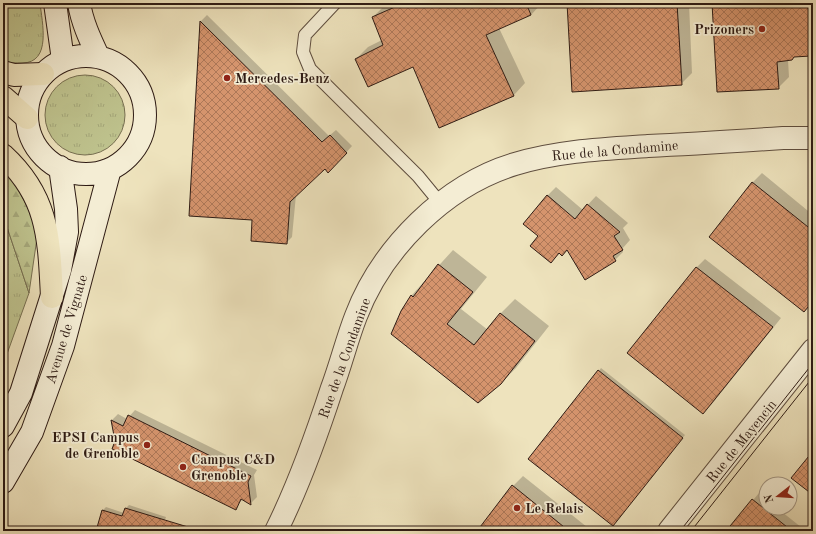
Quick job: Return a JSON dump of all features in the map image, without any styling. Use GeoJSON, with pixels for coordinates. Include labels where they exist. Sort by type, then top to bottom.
{"type":"FeatureCollection","features":[{"type":"Feature","properties":{"kind":"highway"},"geometry":{"type":"LineString","coordinates":[[3,72],[14,75],[43,74]]}},
{"type":"Feature","properties":{"kind":"highway"},"geometry":{"type":"LineString","coordinates":[[3,97],[27,118]]}},
{"type":"Feature","properties":{"kind":"highway"},"geometry":{"type":"LineString","coordinates":[[3,154],[12,163],[37,198],[50,254],[52,298]]}},
{"type":"Feature","properties":{"kind":"street"},"geometry":{"type":"LineString","coordinates":[[55,3],[63,60]]}},
{"type":"Feature","properties":{"kind":"street"},"geometry":{"type":"LineString","coordinates":[[79,3],[87,32],[98,56]]}},
{"type":"Feature","properties":{"kind":"street"},"geometry":{"type":"LineString","coordinates":[[80,56],[98,56],[115,63],[130,75],[140,90],[145,108],[145,127],[138,144],[126,159],[110,169],[93,174],[76,173],[60,168],[45,156],[34,142],[27,118],[28,106],[36,84],[43,74],[52,66],[63,60],[80,56]]}},
{"type":"Feature","properties":{"kind":"street","name":"Rue de la Condamine"},"geometry":{"type":"LineString","coordinates":[[276,531],[312,449],[356,315],[368,289],[398,244],[418,223],[440,204],[488,174],[512,164],[539,157],[583,150],[813,138]]}},
{"type":"Feature","properties":{"kind":"street","name":"Avenue de Vignate"},"geometry":{"type":"LineString","coordinates":[[3,426],[21,393],[60,270],[66,232],[66,209],[60,168]]}},
{"type":"Feature","properties":{"kind":"street","name":"Avenue de Vignate"},"geometry":{"type":"LineString","coordinates":[[3,482],[32,432],[63,346],[110,169]]}},
{"type":"Feature","properties":{"kind":"street","name":"Rue de Mayencin"},"geometry":{"type":"LineString","coordinates":[[669,531],[813,350]]}},
{"type":"Feature","properties":{"kind":"lane"},"geometry":{"type":"LineString","coordinates":[[335,3],[305,34],[303,52],[310,69],[418,176],[440,204]]}},
{"type":"Feature","properties":{"kind":"green space"},"geometry":{"type":"Polygon","coordinates":[[[3,3],[40,3],[43,40],[38,56],[31,61],[10,63],[3,61],[3,3]]]}},
{"type":"Feature","properties":{"kind":"green space"},"geometry":{"type":"Polygon","coordinates":[[[85,75],[100,78],[113,87],[122,100],[125,115],[122,130],[113,143],[100,152],[85,155],[70,152],[57,143],[48,130],[45,115],[48,100],[57,87],[70,78],[85,75]]]}},
{"type":"Feature","properties":{"kind":"green space"},"geometry":{"type":"Polygon","coordinates":[[[3,170],[16,185],[34,220],[37,238],[29,293],[3,215],[3,170]]]}},
{"type":"Feature","properties":{"kind":"green space"},"geometry":{"type":"Polygon","coordinates":[[[3,215],[29,293],[3,365],[3,215]]]}},
{"type":"Feature","properties":{"kind":"building"},"geometry":{"type":"Polygon","coordinates":[[[404,3],[526,3],[531,15],[486,35],[514,96],[439,128],[413,67],[368,87],[355,59],[383,45],[372,17],[404,3]]]}},
{"type":"Feature","properties":{"kind":"building"},"geometry":{"type":"Polygon","coordinates":[[[567,3],[677,3],[682,85],[572,92],[567,3]]]}},
{"type":"Feature","properties":{"kind":"building","name":"Prizoners"},"geometry":{"type":"Polygon","coordinates":[[[712,3],[808,3],[811,56],[794,57],[792,60],[777,62],[779,89],[717,92],[712,3]]]}},
{"type":"Feature","properties":{"kind":"building","name":"Mercedes-Benz"},"geometry":{"type":"Polygon","coordinates":[[[200,21],[322,142],[330,135],[347,153],[328,173],[325,169],[290,202],[287,244],[251,241],[252,220],[189,216],[200,21]]]}},
{"type":"Feature","properties":{"kind":"building"},"geometry":{"type":"Polygon","coordinates":[[[752,182],[813,231],[813,301],[804,312],[709,237],[752,182]]]}},
{"type":"Feature","properties":{"kind":"building"},"geometry":{"type":"Polygon","coordinates":[[[547,195],[575,219],[587,204],[620,232],[614,236],[623,250],[613,256],[616,261],[585,280],[567,250],[562,256],[559,253],[551,263],[530,246],[538,236],[523,224],[547,195]]]}},
{"type":"Feature","properties":{"kind":"building"},"geometry":{"type":"Polygon","coordinates":[[[438,264],[473,292],[447,324],[474,345],[500,313],[535,341],[501,384],[478,403],[391,334],[401,311],[411,295],[413,297],[438,264]]]}},
{"type":"Feature","properties":{"kind":"building"},"geometry":{"type":"Polygon","coordinates":[[[696,267],[773,327],[703,414],[627,353],[696,267]]]}},
{"type":"Feature","properties":{"kind":"building"},"geometry":{"type":"Polygon","coordinates":[[[598,370],[683,438],[613,526],[528,459],[598,370]]]}},
{"type":"Feature","properties":{"kind":"building"},"geometry":{"type":"Polygon","coordinates":[[[128,415],[251,476],[248,482],[251,505],[241,499],[236,510],[112,449],[115,441],[111,420],[123,426],[128,415]]]}},
{"type":"Feature","properties":{"kind":"building"},"geometry":{"type":"Polygon","coordinates":[[[813,451],[813,495],[798,483],[798,476],[793,476],[813,451]]]}},
{"type":"Feature","properties":{"kind":"building","name":"Le Relais"},"geometry":{"type":"Polygon","coordinates":[[[512,485],[569,531],[477,531],[512,485]]]}},
{"type":"Feature","properties":{"kind":"building"},"geometry":{"type":"Polygon","coordinates":[[[752,499],[758,504],[758,516],[773,516],[792,531],[726,531],[752,499]]]}},
{"type":"Feature","properties":{"kind":"building"},"geometry":{"type":"Polygon","coordinates":[[[125,508],[188,527],[187,531],[96,531],[102,510],[122,516],[125,508]]]}},
{"type":"Feature","properties":{"kind":"tram line"},"geometry":{"type":"LineString","coordinates":[[680,531],[813,363]]}},
{"type":"Feature","properties":{"kind":"tram line"},"geometry":{"type":"LineString","coordinates":[[691,531],[813,377]]}},
{"type":"Feature","properties":{"kind":"place","name":"Prizoners"},"geometry":{"type":"Point","coordinates":[762,29]}},
{"type":"Feature","properties":{"kind":"place","name":"Mercedes-Benz"},"geometry":{"type":"Point","coordinates":[227,78]}},
{"type":"Feature","properties":{"kind":"place","name":"EPSI Campus de Grenoble"},"geometry":{"type":"Point","coordinates":[147,445]}},
{"type":"Feature","properties":{"kind":"place","name":"Campus C&D Grenoble"},"geometry":{"type":"Point","coordinates":[183,467]}},
{"type":"Feature","properties":{"kind":"place","name":"Le Relais"},"geometry":{"type":"Point","coordinates":[517,508]}}]}
